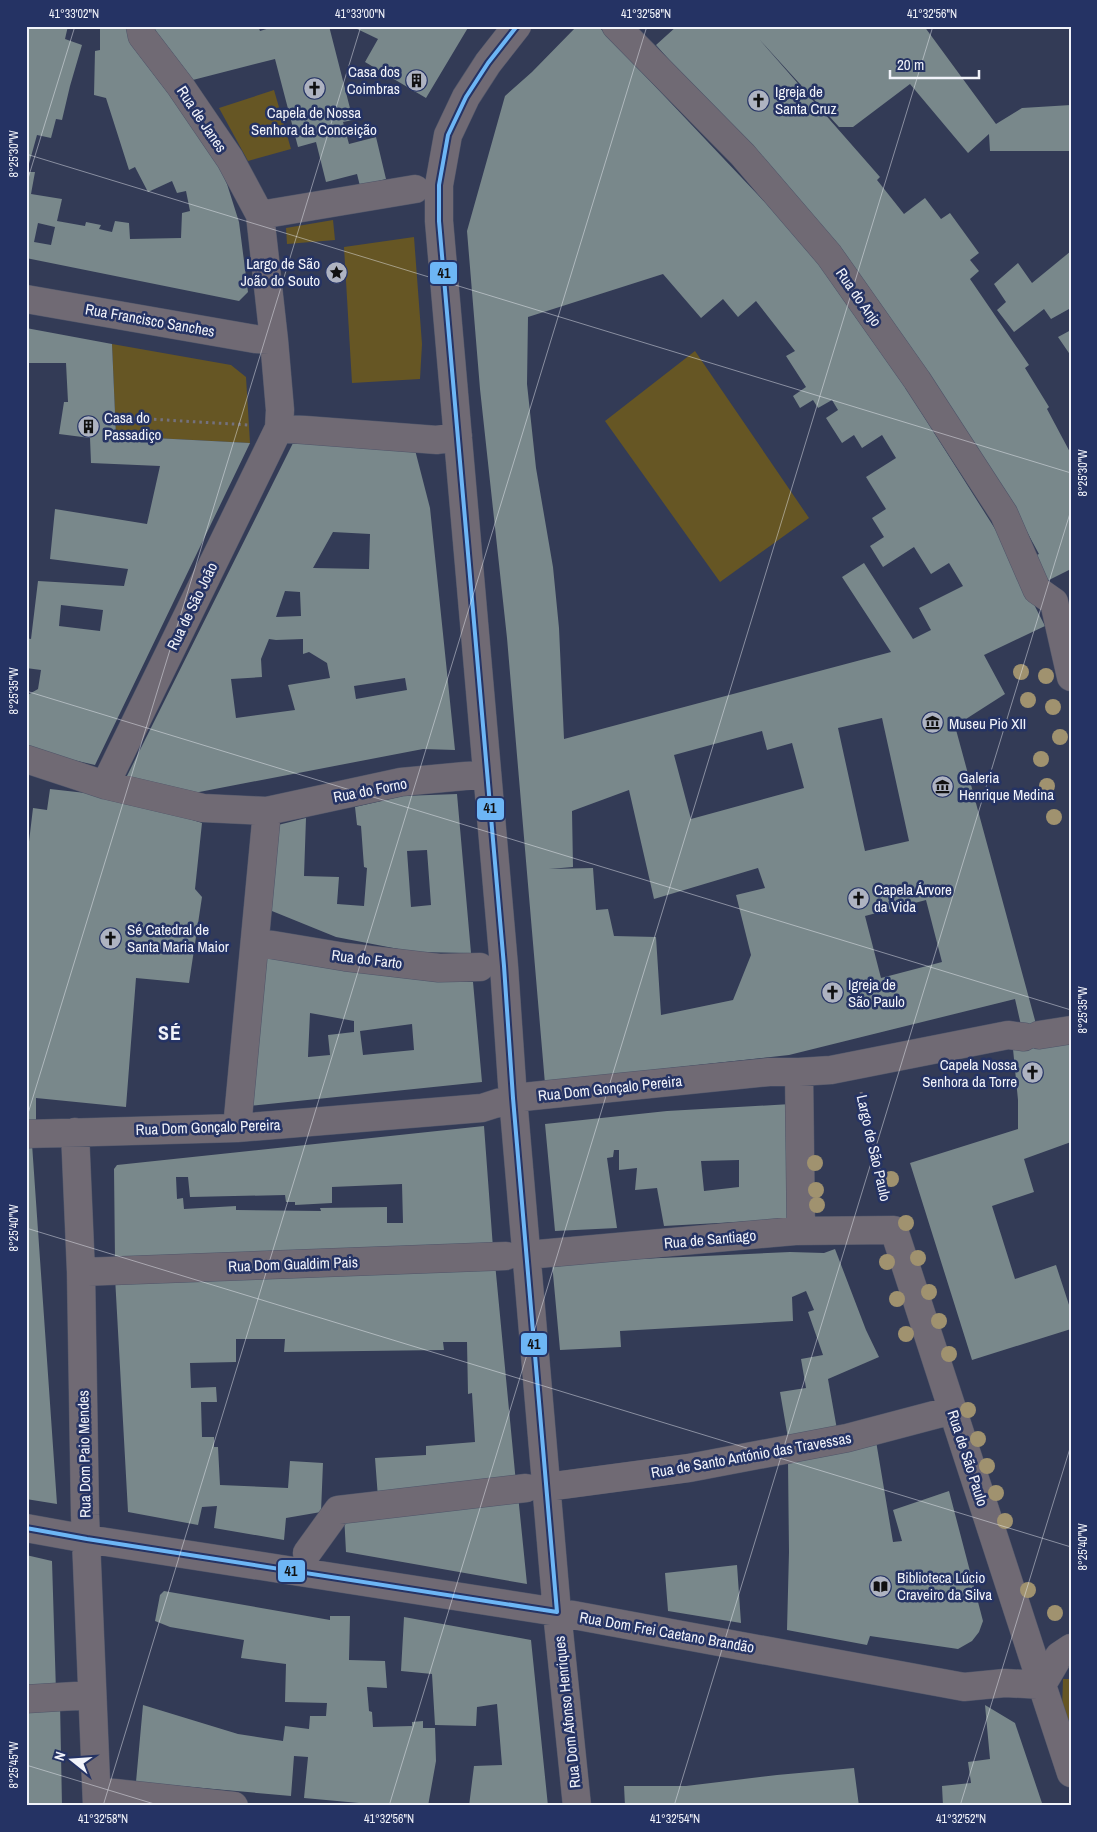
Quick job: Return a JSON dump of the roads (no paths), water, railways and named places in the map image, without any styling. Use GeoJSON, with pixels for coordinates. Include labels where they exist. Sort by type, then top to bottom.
{"type":"FeatureCollection","features":[{"type":"Feature","properties":{"kind":"street","name":"Rua de Janes"},"geometry":{"type":"LineString","coordinates":[[140,26],[142,36],[181,86],[230,159],[261,224]]}},
{"type":"Feature","properties":{"kind":"street","name":"Rua Dom Afonso Henriques"},"geometry":{"type":"LineString","coordinates":[[517,26],[488,63],[466,97],[448,135],[439,185],[439,221],[504,966],[513,1098],[516,1256],[536,1487],[557,1612],[577,1806]]}},
{"type":"Feature","properties":{"kind":"street","name":"Rua do Anjo"},"geometry":{"type":"LineString","coordinates":[[616,26],[743,155],[829,255],[917,380],[1004,514],[1037,590],[1062,597]]}},
{"type":"Feature","properties":{"kind":"street"},"geometry":{"type":"LineString","coordinates":[[415,189],[261,224],[274,340],[280,419],[437,440],[458,436]]}},
{"type":"Feature","properties":{"kind":"street","name":"Rua Francisco Sanches"},"geometry":{"type":"LineString","coordinates":[[26,299],[255,339],[274,340]]}},
{"type":"Feature","properties":{"kind":"street","name":"Rua de São João"},"geometry":{"type":"LineString","coordinates":[[105,785],[280,419]]}},
{"type":"Feature","properties":{"kind":"street"},"geometry":{"type":"LineString","coordinates":[[1062,597],[1071,677]]}},
{"type":"Feature","properties":{"kind":"street","name":"Rua do Forno"},"geometry":{"type":"LineString","coordinates":[[26,759],[105,785],[203,808],[262,811],[401,782],[486,774]]}},
{"type":"Feature","properties":{"kind":"street"},"geometry":{"type":"LineString","coordinates":[[237,1128],[255,942],[262,811]]}},
{"type":"Feature","properties":{"kind":"street","name":"Rua do Farto"},"geometry":{"type":"LineString","coordinates":[[255,942],[345,957],[439,968],[480,967]]}},
{"type":"Feature","properties":{"kind":"street","name":"Rua Dom Gonçalo Pereira"},"geometry":{"type":"LineString","coordinates":[[26,1134],[237,1128],[482,1108],[513,1098],[769,1072],[800,1072],[855,1066],[1008,1035],[1031,1036],[1071,1030]]}},
{"type":"Feature","properties":{"kind":"street"},"geometry":{"type":"LineString","coordinates":[[800,1072],[801,1231]]}},
{"type":"Feature","properties":{"kind":"street","name":"Rua Dom Paio Mendes"},"geometry":{"type":"LineString","coordinates":[[75,1132],[81,1272],[85,1507],[91,1695],[97,1798]]}},
{"type":"Feature","properties":{"kind":"street","name":"Rua de Santiago"},"geometry":{"type":"LineString","coordinates":[[516,1256],[801,1231],[894,1230]]}},
{"type":"Feature","properties":{"kind":"street","name":"Rua de São Paulo"},"geometry":{"type":"LineString","coordinates":[[894,1230],[1071,1773]]}},
{"type":"Feature","properties":{"kind":"street","name":"Rua Dom Gualdim Pais"},"geometry":{"type":"LineString","coordinates":[[81,1272],[516,1256]]}},
{"type":"Feature","properties":{"kind":"street","name":"Rua de Santo António das Travessas"},"geometry":{"type":"LineString","coordinates":[[307,1553],[338,1510],[689,1468],[828,1442],[953,1410]]}},
{"type":"Feature","properties":{"kind":"street","name":"Rua Dom Frei Caetano Brandão"},"geometry":{"type":"LineString","coordinates":[[26,1528],[557,1612],[964,1687],[1005,1683],[1042,1685]]}},
{"type":"Feature","properties":{"kind":"street"},"geometry":{"type":"LineString","coordinates":[[1042,1685],[1060,1656],[1071,1648]]}},
{"type":"Feature","properties":{"kind":"street"},"geometry":{"type":"LineString","coordinates":[[26,1699],[91,1695]]}},
{"type":"Feature","properties":{"kind":"street"},"geometry":{"type":"LineString","coordinates":[[97,1798],[234,1806]]}},
{"type":"Feature","properties":{"kind":"place","name":"Casa dos Coimbras"},"geometry":{"type":"Point","coordinates":[416,80]}},
{"type":"Feature","properties":{"kind":"place","name":"Capela de Nossa Senhora da Conceição"},"geometry":{"type":"Point","coordinates":[314,89]}},
{"type":"Feature","properties":{"kind":"place","name":"Igreja de Santa Cruz"},"geometry":{"type":"Point","coordinates":[759,100]}},
{"type":"Feature","properties":{"kind":"place","name":"Largo de São João do Souto"},"geometry":{"type":"Point","coordinates":[336,272]}},
{"type":"Feature","properties":{"kind":"place","name":"Casa do Passadiço"},"geometry":{"type":"Point","coordinates":[88,426]}},
{"type":"Feature","properties":{"kind":"place","name":"Museu Pio XII"},"geometry":{"type":"Point","coordinates":[933,723]}},
{"type":"Feature","properties":{"kind":"place","name":"Galeria Henrique Medina"},"geometry":{"type":"Point","coordinates":[943,786]}},
{"type":"Feature","properties":{"kind":"place","name":"Capela Árvore da Vida"},"geometry":{"type":"Point","coordinates":[858,898]}},
{"type":"Feature","properties":{"kind":"place","name":"Sé Catedral de Santa Maria Maior"},"geometry":{"type":"Point","coordinates":[111,938]}},
{"type":"Feature","properties":{"kind":"place","name":"Igreja de São Paulo"},"geometry":{"type":"Point","coordinates":[832,993]}},
{"type":"Feature","properties":{"kind":"place","name":"Capela Nossa Senhora da Torre"},"geometry":{"type":"Point","coordinates":[1033,1073]}},
{"type":"Feature","properties":{"kind":"place","name":"Biblioteca Lúcio Craveiro da Silva"},"geometry":{"type":"Point","coordinates":[881,1586]}},
{"type":"Feature","properties":{"kind":"district","name":"SÉ"},"geometry":{"type":"Point","coordinates":[170,1032]}}]}
